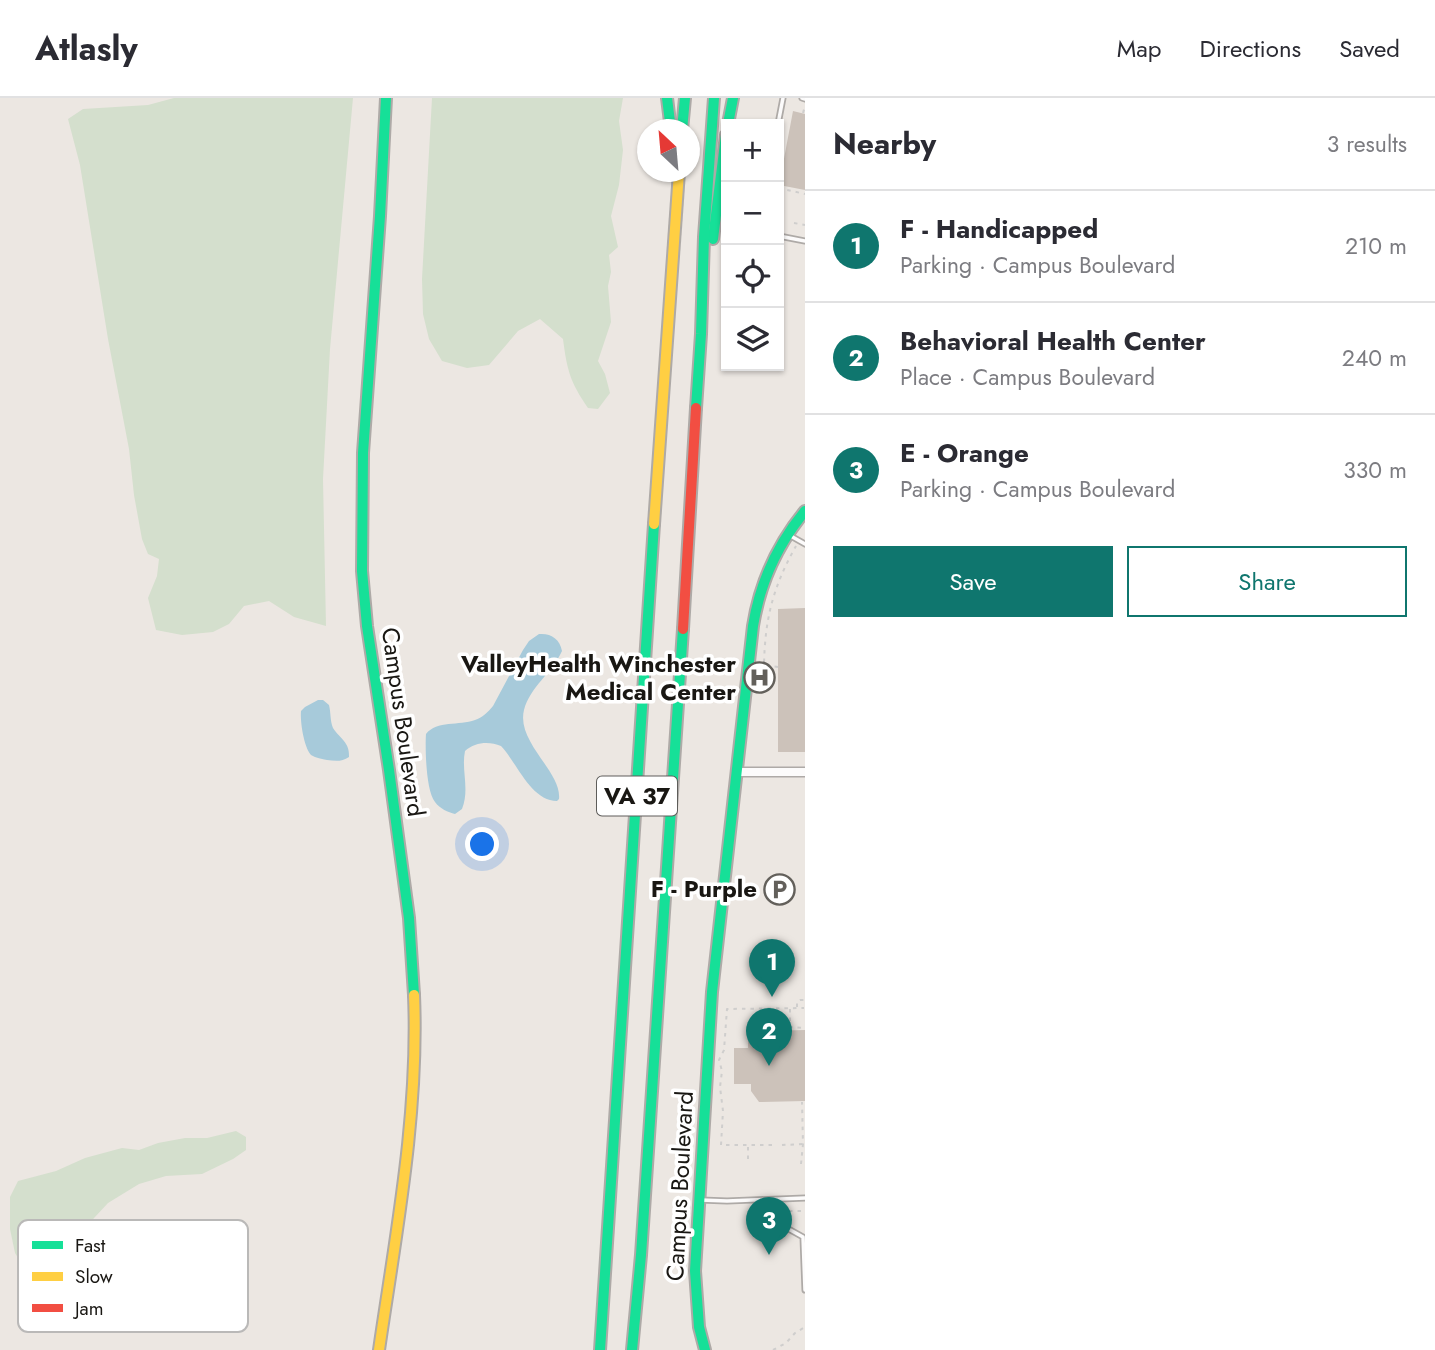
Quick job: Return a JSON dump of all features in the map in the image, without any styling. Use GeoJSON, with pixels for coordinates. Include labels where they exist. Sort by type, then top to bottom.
{"type":"FeatureCollection","features":[{"type":"Feature","properties":{"kind":"main road","name":"Campus Boulevard"},"geometry":{"type":"LineString","coordinates":[[379,1350],[408,1142],[414,1058],[413,970],[409,922],[362,575],[362,439],[384,172],[387,98]]}},
{"type":"Feature","properties":{"kind":"main road"},"geometry":{"type":"LineString","coordinates":[[667,98],[670,119]]}},
{"type":"Feature","properties":{"kind":"main road"},"geometry":{"type":"LineString","coordinates":[[683,119],[685,98]]}},
{"type":"Feature","properties":{"kind":"main road","name":"VA 37"},"geometry":{"type":"LineString","coordinates":[[632,1350],[641,1255],[714,98]]}},
{"type":"Feature","properties":{"kind":"main road"},"geometry":{"type":"LineString","coordinates":[[729,119],[733,98]]}},
{"type":"Feature","properties":{"kind":"main road"},"geometry":{"type":"LineString","coordinates":[[701,334],[721,175]]}},
{"type":"Feature","properties":{"kind":"main road"},"geometry":{"type":"LineString","coordinates":[[672,265],[673,182]]}},
{"type":"Feature","properties":{"kind":"main road","name":"VA 37"},"geometry":{"type":"LineString","coordinates":[[599,1350],[678,182]]}},
{"type":"Feature","properties":{"kind":"main road","name":"Campus Boulevard"},"geometry":{"type":"LineString","coordinates":[[705,1350],[699,1327],[695,1271],[712,992],[755,610],[765,576],[787,534],[805,511]]}},
{"type":"Feature","properties":{"kind":"main road"},"geometry":{"type":"LineString","coordinates":[[641,1255],[641,1350]]}},
{"type":"Feature","properties":{"kind":"street"},"geometry":{"type":"LineString","coordinates":[[738,772],[805,772]]}},
{"type":"Feature","properties":{"kind":"lane"},"geometry":{"type":"LineString","coordinates":[[779,119],[783,98]]}},
{"type":"Feature","properties":{"kind":"lane"},"geometry":{"type":"LineString","coordinates":[[784,237],[805,241]]}},
{"type":"Feature","properties":{"kind":"lane"},"geometry":{"type":"LineString","coordinates":[[787,534],[805,544]]}},
{"type":"Feature","properties":{"kind":"lane"},"geometry":{"type":"LineString","coordinates":[[699,1200],[805,1198]]}},
{"type":"Feature","properties":{"kind":"lane"},"geometry":{"type":"LineString","coordinates":[[776,1222],[803,1237],[805,1290]]}},
{"type":"Feature","properties":{"kind":"path"},"geometry":{"type":"LineString","coordinates":[[803,113],[805,105]]}},
{"type":"Feature","properties":{"kind":"path"},"geometry":{"type":"LineString","coordinates":[[784,188],[805,194]]}},
{"type":"Feature","properties":{"kind":"path"},"geometry":{"type":"LineString","coordinates":[[794,223],[805,225]]}},
{"type":"Feature","properties":{"kind":"path"},"geometry":{"type":"LineString","coordinates":[[778,667],[764,665],[767,618],[780,576],[799,541]]}},
{"type":"Feature","properties":{"kind":"path"},"geometry":{"type":"LineString","coordinates":[[797,1008],[797,1002],[805,1000]]}},
{"type":"Feature","properties":{"kind":"path"},"geometry":{"type":"LineString","coordinates":[[762,1031],[766,1008]]}},
{"type":"Feature","properties":{"kind":"path"},"geometry":{"type":"LineString","coordinates":[[790,1008],[790,1027],[805,1028]]}},
{"type":"Feature","properties":{"kind":"path"},"geometry":{"type":"LineString","coordinates":[[772,1145],[722,1145],[722,1071],[719,1059],[724,1050],[727,1009],[804,1008]]}},
{"type":"Feature","properties":{"kind":"path"},"geometry":{"type":"LineString","coordinates":[[801,1164],[804,1144],[802,1101]]}},
{"type":"Feature","properties":{"kind":"path"},"geometry":{"type":"LineString","coordinates":[[782,1145],[804,1144]]}},
{"type":"Feature","properties":{"kind":"path"},"geometry":{"type":"LineString","coordinates":[[748,1146],[748,1163]]}},
{"type":"Feature","properties":{"kind":"path"},"geometry":{"type":"LineString","coordinates":[[789,1211],[805,1211]]}},
{"type":"Feature","properties":{"kind":"path"},"geometry":{"type":"LineString","coordinates":[[772,1350],[786,1343],[805,1327]]}},
{"type":"Feature","properties":{"kind":"green space"},"geometry":{"type":"Polygon","coordinates":[[[174,98],[353,98],[330,349],[323,479],[326,626],[294,617],[269,601],[244,606],[229,624],[213,632],[182,635],[156,630],[148,598],[157,576],[159,559],[148,554],[142,539],[80,165],[68,119],[83,109],[148,105],[174,98]]]}},
{"type":"Feature","properties":{"kind":"green space"},"geometry":{"type":"Polygon","coordinates":[[[432,98],[623,98],[619,121],[623,150],[619,185],[611,216],[618,247],[609,255],[611,322],[598,361],[610,393],[598,409],[588,408],[573,383],[563,339],[540,319],[518,331],[489,365],[467,368],[442,361],[429,339],[423,314],[422,279],[432,98]]]}},
{"type":"Feature","properties":{"kind":"green space"},"geometry":{"type":"Polygon","coordinates":[[[236,1131],[246,1137],[246,1150],[202,1174],[166,1176],[139,1184],[108,1203],[92,1220],[18,1220],[18,1258],[15,1253],[10,1229],[10,1197],[18,1181],[122,1148],[139,1150],[185,1138],[207,1138],[236,1131]]]}},
{"type":"Feature","properties":{"kind":"water"},"geometry":{"type":"Polygon","coordinates":[[[539,634],[554,638],[562,651],[531,694],[524,710],[523,722],[532,745],[554,778],[559,799],[548,799],[532,788],[501,746],[482,743],[465,751],[465,794],[462,809],[455,814],[444,810],[435,802],[430,789],[426,734],[436,727],[469,722],[485,714],[493,706],[529,641],[539,634]]]}},
{"type":"Feature","properties":{"kind":"water"},"geometry":{"type":"Polygon","coordinates":[[[318,700],[329,705],[333,728],[348,748],[349,757],[346,759],[327,760],[313,756],[306,746],[301,711],[318,700]]]}},
{"type":"Feature","properties":{"kind":"building"},"geometry":{"type":"Polygon","coordinates":[[[793,111],[805,114],[805,190],[784,186],[784,159],[793,111]]]}},
{"type":"Feature","properties":{"kind":"building"},"geometry":{"type":"Polygon","coordinates":[[[805,608],[805,752],[778,752],[778,609],[805,608]]]}},
{"type":"Feature","properties":{"kind":"building"},"geometry":{"type":"Polygon","coordinates":[[[805,1030],[805,1101],[759,1102],[751,1091],[751,1084],[734,1084],[734,1048],[748,1048],[748,1041],[760,1031],[805,1030]]]}},
{"type":"Feature","properties":{"kind":"traffic: fast"},"geometry":{"type":"LineString","coordinates":[[386,98],[363,453],[362,571],[367,626],[409,918],[414,995]]}},
{"type":"Feature","properties":{"kind":"traffic: fast"},"geometry":{"type":"LineString","coordinates":[[667,98],[670,119]]}},
{"type":"Feature","properties":{"kind":"traffic: fast"},"geometry":{"type":"LineString","coordinates":[[683,119],[685,98]]}},
{"type":"Feature","properties":{"kind":"traffic: fast"},"geometry":{"type":"LineString","coordinates":[[696,408],[714,98]]}},
{"type":"Feature","properties":{"kind":"traffic: fast"},"geometry":{"type":"LineString","coordinates":[[729,119],[733,98]]}},
{"type":"Feature","properties":{"kind":"traffic: fast"},"geometry":{"type":"LineString","coordinates":[[713,239],[721,175]]}},
{"type":"Feature","properties":{"kind":"traffic: fast"},"geometry":{"type":"LineString","coordinates":[[705,1350],[699,1327],[695,1271],[712,992],[753,626],[760,594],[771,565],[786,537],[805,511]]}},
{"type":"Feature","properties":{"kind":"traffic: fast"},"geometry":{"type":"LineString","coordinates":[[600,1350],[654,524]]}},
{"type":"Feature","properties":{"kind":"traffic: fast"},"geometry":{"type":"LineString","coordinates":[[632,1350],[641,1255],[683,629]]}},
{"type":"Feature","properties":{"kind":"traffic: slow"},"geometry":{"type":"LineString","coordinates":[[654,524],[678,182]]}},
{"type":"Feature","properties":{"kind":"traffic: slow"},"geometry":{"type":"LineString","coordinates":[[379,1350],[410,1129],[415,1040],[414,995]]}},
{"type":"Feature","properties":{"kind":"traffic: jam"},"geometry":{"type":"LineString","coordinates":[[683,629],[696,408]]}},
{"type":"Feature","properties":{"kind":"place","name":"ValleyHealth Winchester Medical Center"},"geometry":{"type":"Point","coordinates":[759,678]}},
{"type":"Feature","properties":{"kind":"place","name":"F - Purple"},"geometry":{"type":"Point","coordinates":[780,889]}},
{"type":"Feature","properties":{"kind":"place","name":"F - Handicapped"},"geometry":{"type":"Point","coordinates":[772,997]}},
{"type":"Feature","properties":{"kind":"place","name":"Behavioral Health Center"},"geometry":{"type":"Point","coordinates":[769,1066]}},
{"type":"Feature","properties":{"kind":"place","name":"E - Orange"},"geometry":{"type":"Point","coordinates":[769,1255]}}]}
